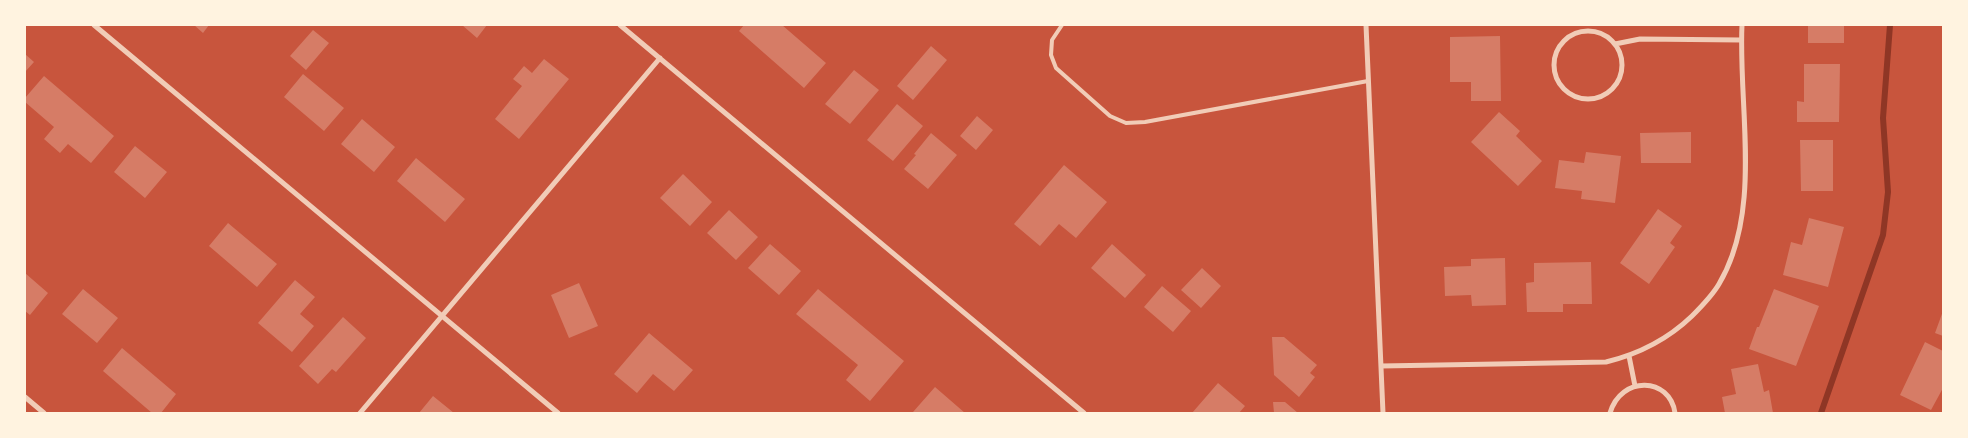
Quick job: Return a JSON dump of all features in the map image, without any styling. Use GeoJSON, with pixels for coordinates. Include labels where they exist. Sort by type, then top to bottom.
{"type":"FeatureCollection","features":[{"type":"Feature","properties":{"kind":"street"},"geometry":{"type":"LineString","coordinates":[[94,25],[558,413]]}},
{"type":"Feature","properties":{"kind":"street"},"geometry":{"type":"LineString","coordinates":[[620,25],[1084,413]]}},
{"type":"Feature","properties":{"kind":"street"},"geometry":{"type":"LineString","coordinates":[[1366,25],[1383,413]]}},
{"type":"Feature","properties":{"kind":"street"},"geometry":{"type":"LineString","coordinates":[[1381,366],[1606,362],[1629,356],[1650,347],[1688,320],[1719,284],[1730,260],[1744,210],[1745,159],[1742,25]]}},
{"type":"Feature","properties":{"kind":"street"},"geometry":{"type":"LineString","coordinates":[[1583,31],[1595,32],[1606,36],[1615,44],[1620,54],[1622,66],[1620,78],[1614,88],[1605,94],[1595,98],[1584,99],[1570,94],[1558,82],[1554,72],[1554,61],[1557,51],[1563,42],[1572,35],[1583,31]]}},
{"type":"Feature","properties":{"kind":"street"},"geometry":{"type":"LineString","coordinates":[[1615,44],[1640,38],[1741,40]]}},
{"type":"Feature","properties":{"kind":"street"},"geometry":{"type":"LineString","coordinates":[[360,413],[660,58]]}},
{"type":"Feature","properties":{"kind":"street"},"geometry":{"type":"LineString","coordinates":[[1629,356],[1635,386]]}},
{"type":"Feature","properties":{"kind":"street"},"geometry":{"type":"LineString","coordinates":[[1610,413],[1612,404],[1618,395],[1628,388],[1635,386],[1650,386],[1660,390],[1669,398],[1675,413]]}},
{"type":"Feature","properties":{"kind":"street"},"geometry":{"type":"LineString","coordinates":[[25,397],[44,413]]}},
{"type":"Feature","properties":{"kind":"lane"},"geometry":{"type":"LineString","coordinates":[[1062,25],[1052,40],[1051,55],[1056,68],[1110,116],[1126,123],[1145,122],[1368,81]]}},
{"type":"Feature","properties":{"kind":"building"},"geometry":{"type":"Polygon","coordinates":[[[194,25],[209,25],[203,33],[194,25]]]}},
{"type":"Feature","properties":{"kind":"building"},"geometry":{"type":"Polygon","coordinates":[[[462,25],[487,25],[477,38],[462,25]]]}},
{"type":"Feature","properties":{"kind":"building"},"geometry":{"type":"Polygon","coordinates":[[[744,25],[782,25],[826,63],[804,88],[739,31],[744,25]]]}},
{"type":"Feature","properties":{"kind":"building"},"geometry":{"type":"Polygon","coordinates":[[[1808,25],[1844,25],[1844,43],[1808,43],[1808,25]]]}},
{"type":"Feature","properties":{"kind":"building"},"geometry":{"type":"Polygon","coordinates":[[[313,30],[329,43],[306,70],[290,56],[313,30]]]}},
{"type":"Feature","properties":{"kind":"building"},"geometry":{"type":"Polygon","coordinates":[[[1500,36],[1501,101],[1471,101],[1471,82],[1450,82],[1450,37],[1500,36]]]}},
{"type":"Feature","properties":{"kind":"building"},"geometry":{"type":"Polygon","coordinates":[[[931,46],[947,60],[913,100],[897,86],[931,46]]]}},
{"type":"Feature","properties":{"kind":"building"},"geometry":{"type":"Polygon","coordinates":[[[25,54],[34,62],[25,72],[25,54]]]}},
{"type":"Feature","properties":{"kind":"building"},"geometry":{"type":"Polygon","coordinates":[[[544,59],[569,79],[519,139],[495,119],[522,86],[513,79],[524,66],[532,73],[544,59]]]}},
{"type":"Feature","properties":{"kind":"building"},"geometry":{"type":"Polygon","coordinates":[[[1804,64],[1840,64],[1839,122],[1797,122],[1797,101],[1804,102],[1804,64]]]}},
{"type":"Feature","properties":{"kind":"building"},"geometry":{"type":"Polygon","coordinates":[[[854,70],[879,90],[850,124],[825,104],[854,70]]]}},
{"type":"Feature","properties":{"kind":"building"},"geometry":{"type":"Polygon","coordinates":[[[303,74],[344,108],[324,131],[284,97],[303,74]]]}},
{"type":"Feature","properties":{"kind":"building"},"geometry":{"type":"Polygon","coordinates":[[[44,76],[114,136],[91,163],[68,144],[60,153],[44,139],[54,127],[25,102],[25,98],[44,76]]]}},
{"type":"Feature","properties":{"kind":"building"},"geometry":{"type":"Polygon","coordinates":[[[897,104],[923,126],[893,161],[867,140],[897,104]]]}},
{"type":"Feature","properties":{"kind":"building"},"geometry":{"type":"Polygon","coordinates":[[[1499,112],[1520,131],[1516,136],[1542,161],[1518,186],[1471,142],[1499,112]]]}},
{"type":"Feature","properties":{"kind":"building"},"geometry":{"type":"Polygon","coordinates":[[[977,116],[993,130],[976,150],[960,136],[977,116]]]}},
{"type":"Feature","properties":{"kind":"building"},"geometry":{"type":"Polygon","coordinates":[[[362,119],[395,147],[374,172],[341,144],[362,119]]]}},
{"type":"Feature","properties":{"kind":"building"},"geometry":{"type":"Polygon","coordinates":[[[1691,132],[1691,163],[1641,163],[1640,133],[1691,132]]]}},
{"type":"Feature","properties":{"kind":"building"},"geometry":{"type":"Polygon","coordinates":[[[931,133],[957,155],[928,189],[904,169],[931,133]]]}},
{"type":"Feature","properties":{"kind":"building"},"geometry":{"type":"Polygon","coordinates":[[[1800,140],[1833,140],[1833,191],[1801,191],[1800,140]]]}},
{"type":"Feature","properties":{"kind":"building"},"geometry":{"type":"Polygon","coordinates":[[[135,146],[167,172],[145,198],[114,172],[135,146]]]}},
{"type":"Feature","properties":{"kind":"building"},"geometry":{"type":"Polygon","coordinates":[[[1586,152],[1621,156],[1615,203],[1581,199],[1582,191],[1555,188],[1559,160],[1584,163],[1586,152]]]}},
{"type":"Feature","properties":{"kind":"building"},"geometry":{"type":"Polygon","coordinates":[[[416,158],[465,199],[445,222],[397,181],[416,158]]]}},
{"type":"Feature","properties":{"kind":"building"},"geometry":{"type":"Polygon","coordinates":[[[1064,165],[1107,202],[1076,238],[1059,224],[1040,246],[1014,224],[1064,165]]]}},
{"type":"Feature","properties":{"kind":"building"},"geometry":{"type":"Polygon","coordinates":[[[683,174],[712,202],[690,226],[660,198],[683,174]]]}},
{"type":"Feature","properties":{"kind":"building"},"geometry":{"type":"Polygon","coordinates":[[[1658,209],[1682,226],[1670,243],[1675,247],[1649,284],[1620,263],[1658,209]]]}},
{"type":"Feature","properties":{"kind":"building"},"geometry":{"type":"Polygon","coordinates":[[[729,210],[758,237],[736,260],[707,233],[729,210]]]}},
{"type":"Feature","properties":{"kind":"building"},"geometry":{"type":"Polygon","coordinates":[[[1809,218],[1844,227],[1828,287],[1783,275],[1791,242],[1802,245],[1809,218]]]}},
{"type":"Feature","properties":{"kind":"building"},"geometry":{"type":"Polygon","coordinates":[[[228,223],[277,264],[257,287],[209,246],[228,223]]]}},
{"type":"Feature","properties":{"kind":"building"},"geometry":{"type":"Polygon","coordinates":[[[770,244],[801,271],[779,295],[748,268],[770,244]]]}},
{"type":"Feature","properties":{"kind":"building"},"geometry":{"type":"Polygon","coordinates":[[[1112,244],[1146,275],[1125,298],[1091,268],[1112,244]]]}},
{"type":"Feature","properties":{"kind":"building"},"geometry":{"type":"Polygon","coordinates":[[[1505,258],[1506,305],[1472,306],[1471,295],[1445,296],[1444,267],[1471,266],[1471,259],[1505,258]]]}},
{"type":"Feature","properties":{"kind":"building"},"geometry":{"type":"Polygon","coordinates":[[[1591,262],[1592,304],[1563,304],[1563,312],[1527,312],[1526,283],[1534,282],[1534,263],[1591,262]]]}},
{"type":"Feature","properties":{"kind":"building"},"geometry":{"type":"Polygon","coordinates":[[[1202,268],[1221,286],[1201,308],[1181,290],[1202,268]]]}},
{"type":"Feature","properties":{"kind":"building"},"geometry":{"type":"Polygon","coordinates":[[[25,273],[48,293],[30,315],[25,311],[25,273]]]}},
{"type":"Feature","properties":{"kind":"building"},"geometry":{"type":"Polygon","coordinates":[[[295,280],[315,297],[300,314],[314,326],[292,352],[258,323],[295,280]]]}},
{"type":"Feature","properties":{"kind":"building"},"geometry":{"type":"Polygon","coordinates":[[[579,283],[598,326],[569,338],[551,295],[579,283]]]}},
{"type":"Feature","properties":{"kind":"building"},"geometry":{"type":"Polygon","coordinates":[[[1162,286],[1191,311],[1173,332],[1144,307],[1162,286]]]}},
{"type":"Feature","properties":{"kind":"building"},"geometry":{"type":"Polygon","coordinates":[[[83,289],[118,318],[97,343],[62,314],[83,289]]]}},
{"type":"Feature","properties":{"kind":"building"},"geometry":{"type":"Polygon","coordinates":[[[818,289],[904,361],[870,401],[846,380],[858,365],[796,314],[818,289]]]}},
{"type":"Feature","properties":{"kind":"building"},"geometry":{"type":"Polygon","coordinates":[[[1774,289],[1819,306],[1796,366],[1749,349],[1774,289]]]}},
{"type":"Feature","properties":{"kind":"building"},"geometry":{"type":"Polygon","coordinates":[[[1943,311],[1943,336],[1935,333],[1943,311]]]}},
{"type":"Feature","properties":{"kind":"building"},"geometry":{"type":"Polygon","coordinates":[[[343,317],[366,338],[336,372],[332,369],[318,384],[299,366],[343,317]]]}},
{"type":"Feature","properties":{"kind":"building"},"geometry":{"type":"Polygon","coordinates":[[[649,333],[693,370],[674,391],[653,374],[637,393],[614,374],[649,333]]]}},
{"type":"Feature","properties":{"kind":"building"},"geometry":{"type":"Polygon","coordinates":[[[1272,337],[1284,337],[1317,365],[1310,373],[1315,377],[1299,397],[1274,375],[1272,337]]]}},
{"type":"Feature","properties":{"kind":"building"},"geometry":{"type":"Polygon","coordinates":[[[1925,342],[1943,351],[1943,388],[1931,410],[1900,395],[1925,342]]]}},
{"type":"Feature","properties":{"kind":"building"},"geometry":{"type":"Polygon","coordinates":[[[122,348],[176,394],[161,413],[152,413],[103,371],[122,348]]]}},
{"type":"Feature","properties":{"kind":"building"},"geometry":{"type":"Polygon","coordinates":[[[1758,364],[1764,392],[1769,390],[1773,413],[1725,413],[1722,397],[1736,394],[1731,369],[1758,364]]]}},
{"type":"Feature","properties":{"kind":"building"},"geometry":{"type":"Polygon","coordinates":[[[1218,383],[1245,406],[1239,413],[1192,413],[1218,383]]]}},
{"type":"Feature","properties":{"kind":"building"},"geometry":{"type":"Polygon","coordinates":[[[935,387],[965,413],[913,412],[935,387]]]}},
{"type":"Feature","properties":{"kind":"building"},"geometry":{"type":"Polygon","coordinates":[[[433,396],[454,413],[419,413],[433,396]]]}},
{"type":"Feature","properties":{"kind":"building"},"geometry":{"type":"Polygon","coordinates":[[[1273,402],[1285,402],[1298,413],[1274,413],[1273,402]]]}},
{"type":"Feature","properties":{"kind":"waterway"},"geometry":{"type":"LineString","coordinates":[[1821,413],[1883,235],[1888,192],[1883,118],[1890,25]]}}]}
